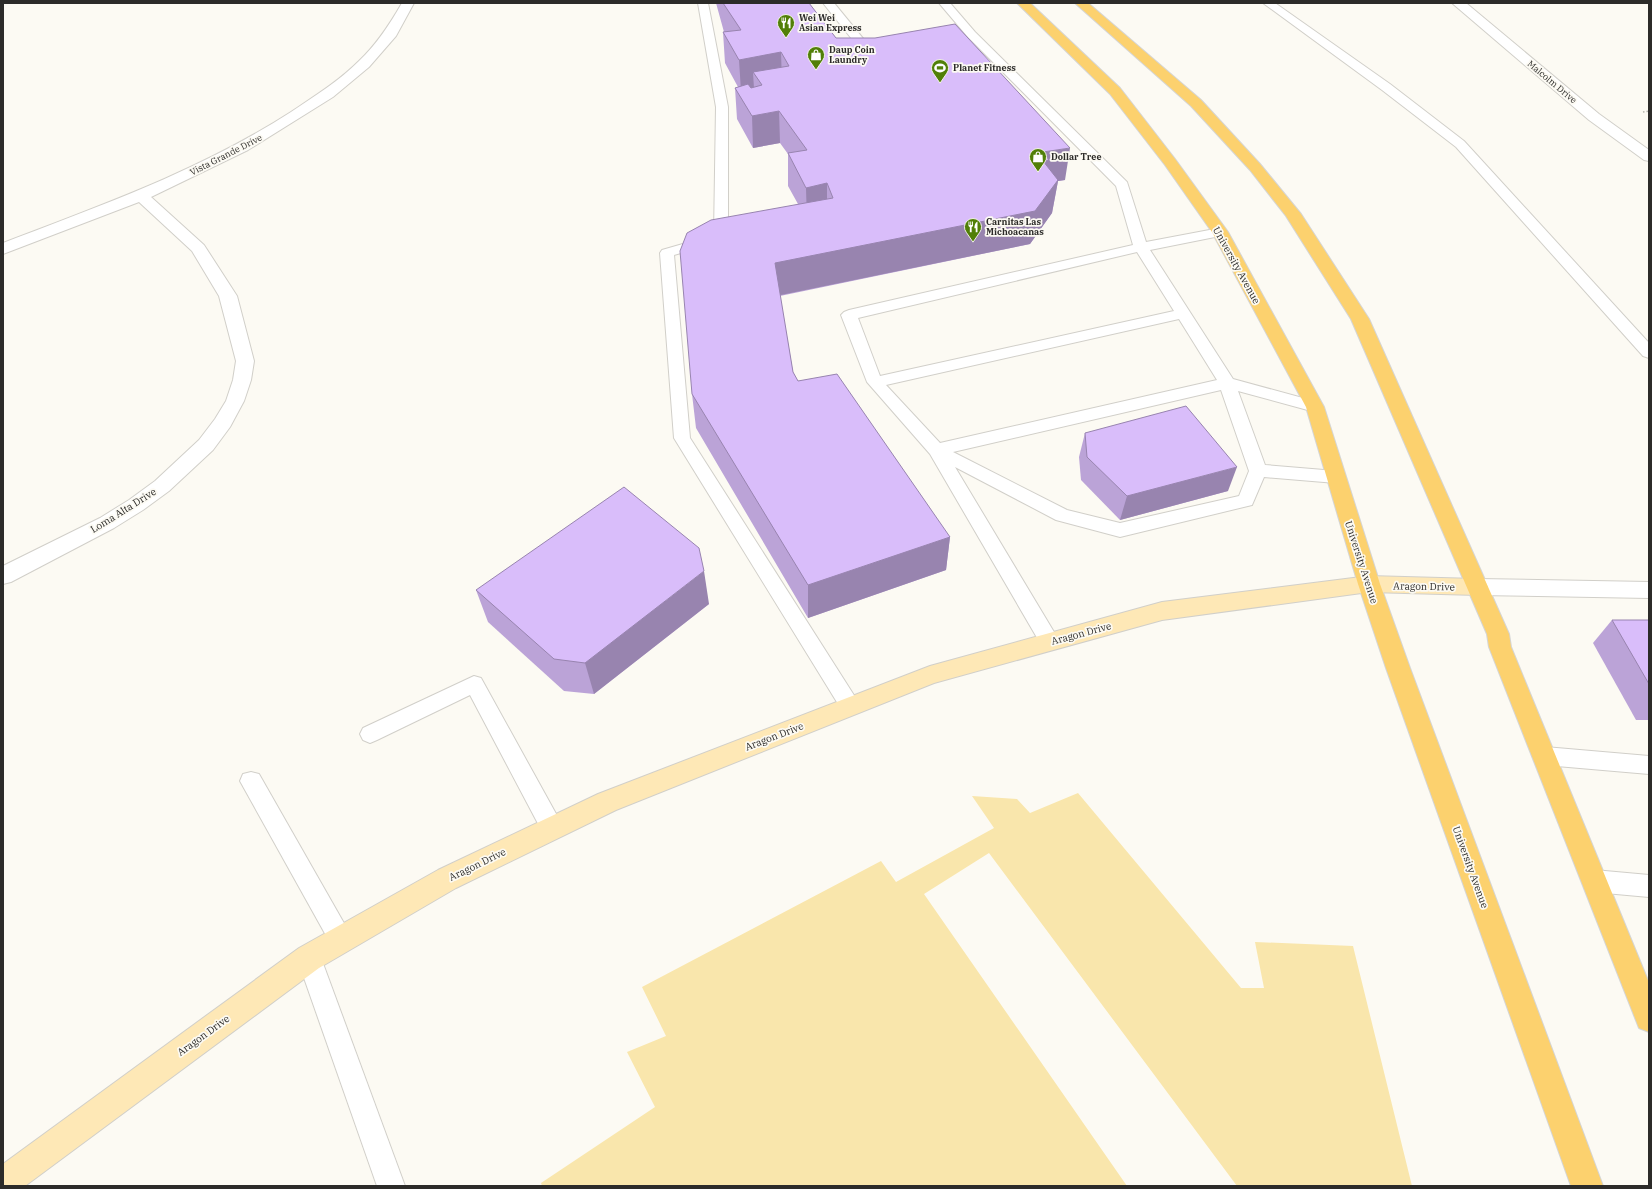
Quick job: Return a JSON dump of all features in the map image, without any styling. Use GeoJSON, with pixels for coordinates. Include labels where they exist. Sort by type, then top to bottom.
{"type":"FeatureCollection","features":[{"type":"Feature","properties":{"kind":"main road","name":"University Avenue"},"geometry":{"type":"LineString","coordinates":[[1023,3],[1115,91],[1170,162],[1220,232],[1315,407],[1369,584],[1400,675],[1587,1186]]}},
{"type":"Feature","properties":{"kind":"main road"},"geometry":{"type":"LineString","coordinates":[[1082,3],[1196,103],[1255,167],[1293,214],[1360,319],[1498,634],[1500,647],[1649,1018]]}},
{"type":"Feature","properties":{"kind":"street","name":"Vista Grande Drive"},"geometry":{"type":"LineString","coordinates":[[3,249],[141,196],[243,147],[303,112],[347,79],[378,50],[391,33],[408,3]]}},
{"type":"Feature","properties":{"kind":"street","name":"Malcolm Drive"},"geometry":{"type":"LineString","coordinates":[[1458,3],[1594,117],[1649,157]]}},
{"type":"Feature","properties":{"kind":"street","name":"Loma Alta Drive"},"geometry":{"type":"LineString","coordinates":[[3,576],[107,523],[136,505],[162,486],[184,467],[206,444],[223,422],[235,401],[242,380],[245,361],[228,296],[198,248],[141,196]]}},
{"type":"Feature","properties":{"kind":"street","name":"Aragon Drive"},"geometry":{"type":"LineString","coordinates":[[3,1183],[309,958],[447,879],[607,802],[930,675],[1162,611],[1369,584],[1649,590]]}},
{"type":"Feature","properties":{"kind":"lane"},"geometry":{"type":"LineString","coordinates":[[703,3],[722,106],[721,237],[667,253],[682,438],[850,706]]}},
{"type":"Feature","properties":{"kind":"lane"},"geometry":{"type":"LineString","coordinates":[[828,3],[866,51],[889,47]]}},
{"type":"Feature","properties":{"kind":"lane"},"geometry":{"type":"LineString","coordinates":[[936,450],[1062,515],[1120,530],[1246,502],[1258,472],[1227,383],[1141,247],[1122,185],[971,34],[944,3]]}},
{"type":"Feature","properties":{"kind":"lane"},"geometry":{"type":"LineString","coordinates":[[1268,3],[1386,87],[1460,144],[1649,353]]}},
{"type":"Feature","properties":{"kind":"lane"},"geometry":{"type":"LineString","coordinates":[[956,36],[971,34]]}},
{"type":"Feature","properties":{"kind":"lane"},"geometry":{"type":"LineString","coordinates":[[1050,642],[936,450],[875,382],[848,315],[1141,247],[1220,232]]}},
{"type":"Feature","properties":{"kind":"lane"},"geometry":{"type":"LineString","coordinates":[[875,382],[1183,314]]}},
{"type":"Feature","properties":{"kind":"lane"},"geometry":{"type":"LineString","coordinates":[[936,450],[1227,383],[1315,407]]}},
{"type":"Feature","properties":{"kind":"lane"},"geometry":{"type":"LineString","coordinates":[[1258,472],[1336,477]]}},
{"type":"Feature","properties":{"kind":"lane"},"geometry":{"type":"LineString","coordinates":[[370,734],[474,684],[552,828]]}},
{"type":"Feature","properties":{"kind":"lane"},"geometry":{"type":"LineString","coordinates":[[1545,756],[1649,766]]}},
{"type":"Feature","properties":{"kind":"lane"},"geometry":{"type":"LineString","coordinates":[[251,781],[341,940]]}},
{"type":"Feature","properties":{"kind":"lane"},"geometry":{"type":"LineString","coordinates":[[1594,881],[1649,886]]}},
{"type":"Feature","properties":{"kind":"lane"},"geometry":{"type":"LineString","coordinates":[[309,958],[391,1186]]}},
{"type":"Feature","properties":{"kind":"shaded area"},"geometry":{"type":"Polygon","coordinates":[[[1078,793],[1241,988],[1264,988],[1255,942],[1353,946],[1412,1186],[1237,1186],[989,853],[924,894],[1127,1186],[542,1186],[541,1183],[655,1107],[627,1052],[666,1036],[642,987],[881,861],[896,882],[994,828],[972,796],[1017,799],[1030,813],[1078,793]]]}},
{"type":"Feature","properties":{"kind":"building"},"geometry":{"type":"Polygon","coordinates":[[[723,3],[809,3],[836,38],[875,38],[955,24],[1070,148],[1043,152],[1049,160],[1043,161],[1058,180],[1035,211],[775,263],[793,372],[798,381],[837,374],[950,537],[808,585],[692,394],[680,251],[687,233],[711,220],[833,198],[827,183],[806,188],[788,153],[807,150],[779,111],[752,116],[735,88],[748,84],[751,88],[762,85],[753,72],[789,66],[781,52],[739,60],[723,32],[741,30],[723,3]]]}},
{"type":"Feature","properties":{"kind":"building"},"geometry":{"type":"Polygon","coordinates":[[[1186,406],[1237,467],[1127,496],[1087,457],[1085,433],[1186,406]]]}},
{"type":"Feature","properties":{"kind":"building"},"geometry":{"type":"Polygon","coordinates":[[[624,487],[699,548],[704,571],[585,663],[554,659],[476,590],[624,487]]]}},
{"type":"Feature","properties":{"kind":"building"},"geometry":{"type":"Polygon","coordinates":[[[1612,620],[1649,620],[1649,684],[1612,620]]]}},
{"type":"Feature","properties":{"kind":"place","name":"Wei Wei Asian Express"},"geometry":{"type":"Point","coordinates":[786,38]}},
{"type":"Feature","properties":{"kind":"place","name":"Daup Coin Laundry"},"geometry":{"type":"Point","coordinates":[816,70]}},
{"type":"Feature","properties":{"kind":"place","name":"Planet Fitness"},"geometry":{"type":"Point","coordinates":[940,83]}},
{"type":"Feature","properties":{"kind":"place","name":"Dollar Tree"},"geometry":{"type":"Point","coordinates":[1038,172]}},
{"type":"Feature","properties":{"kind":"place","name":"Carnitas Las Michoacanas"},"geometry":{"type":"Point","coordinates":[973,242]}}]}
